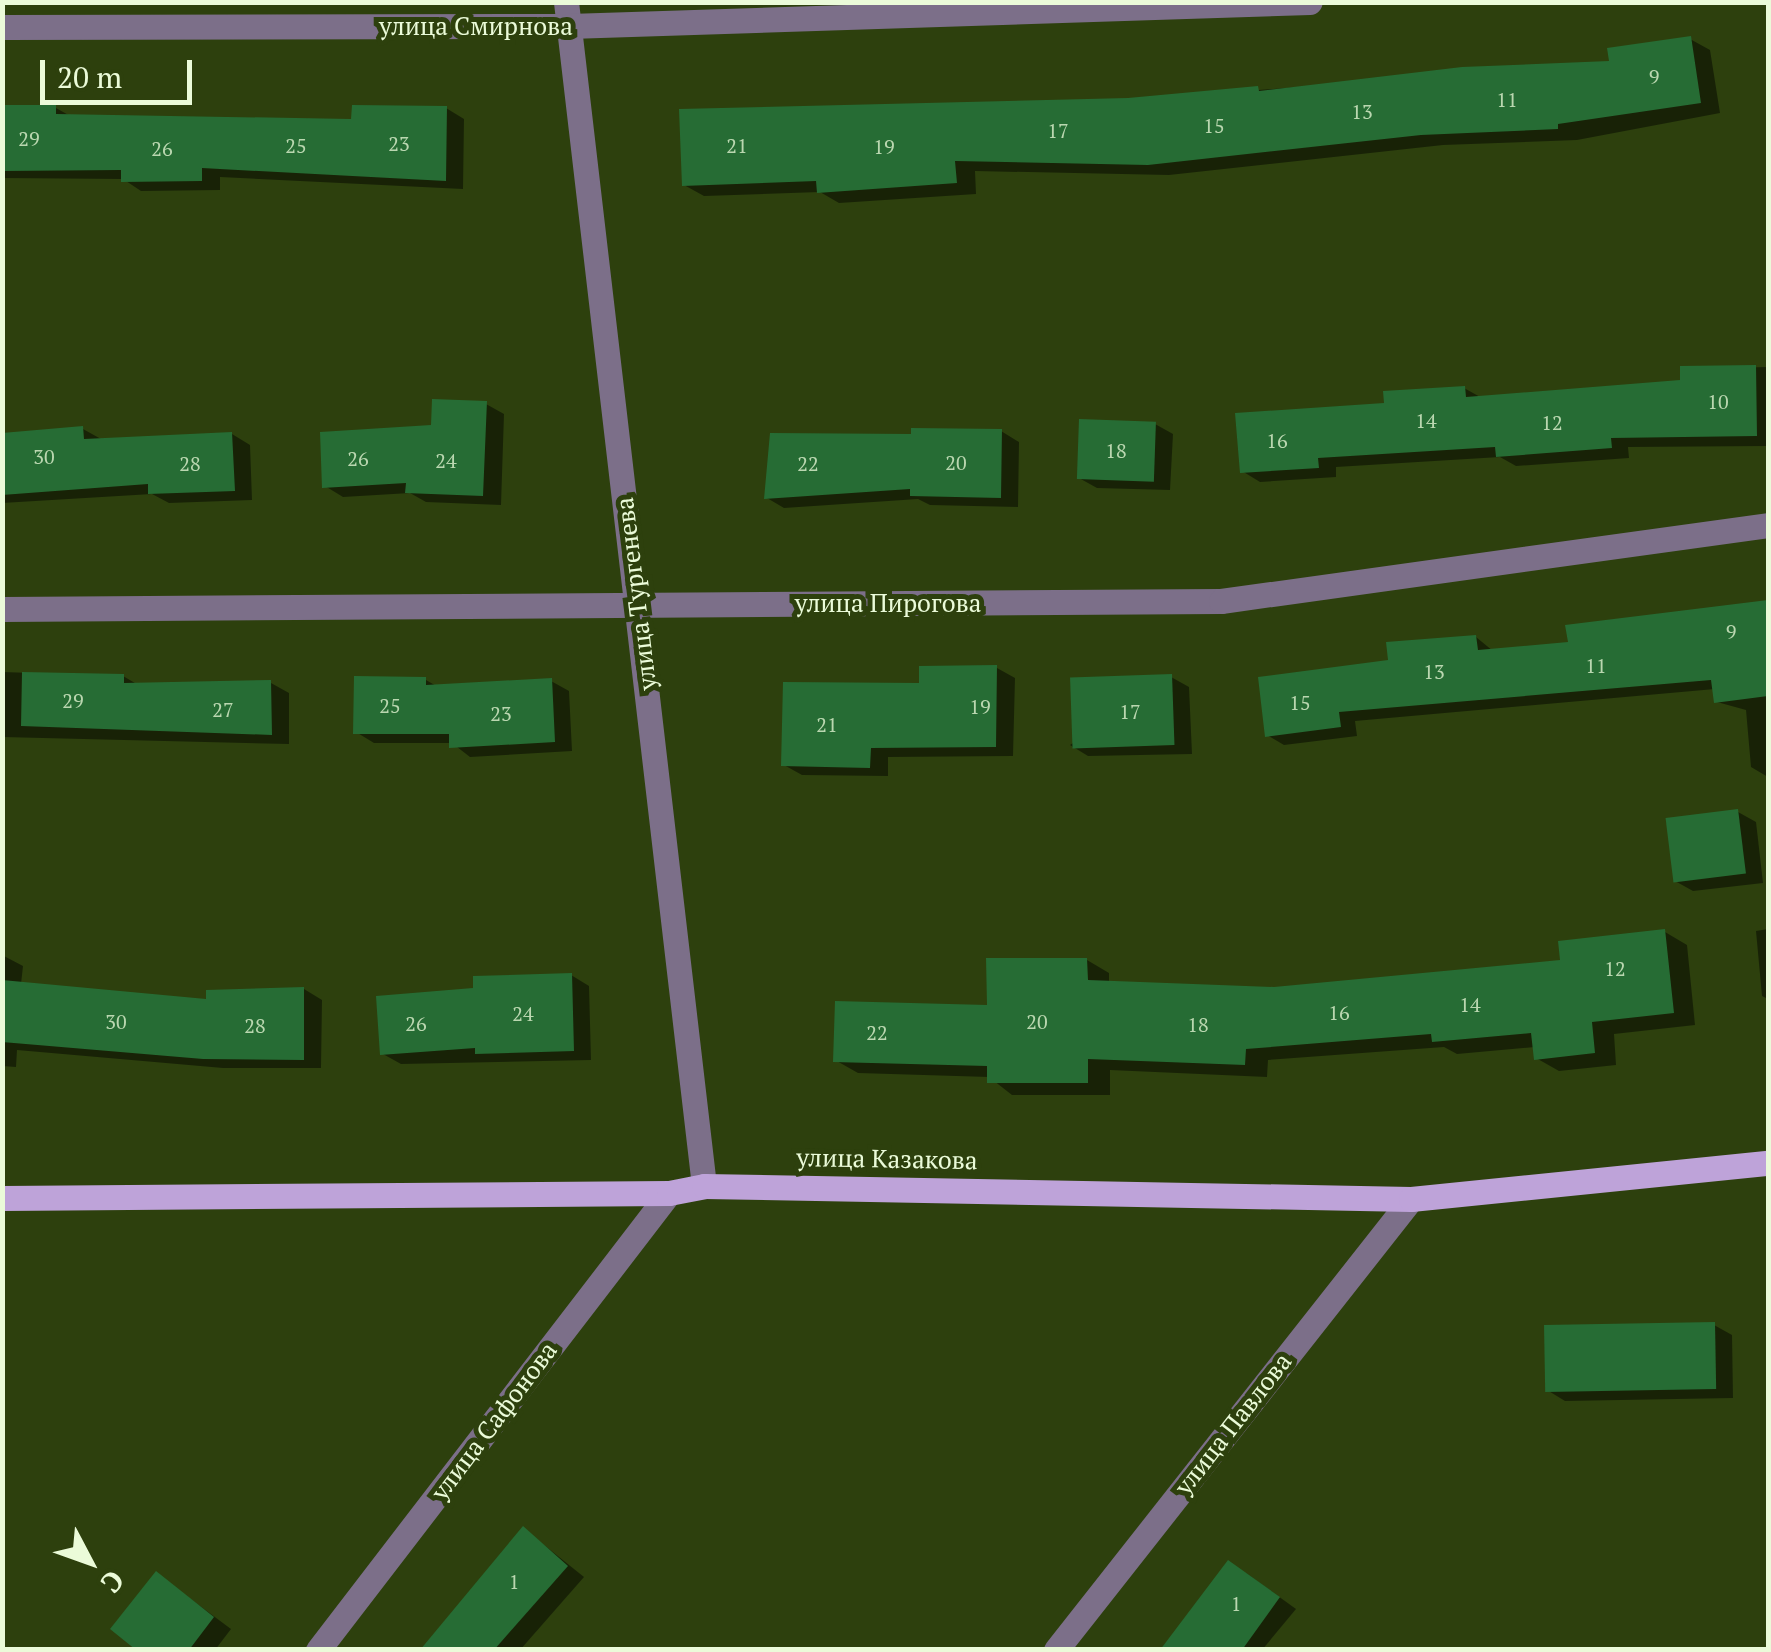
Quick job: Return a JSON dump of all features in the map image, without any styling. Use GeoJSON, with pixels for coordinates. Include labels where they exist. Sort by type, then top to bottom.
{"type":"FeatureCollection","features":[{"type":"Feature","properties":{"kind":"main road","name":"улица Казакова"},"geometry":{"type":"LineString","coordinates":[[2,1198],[669,1192],[704,1186],[1410,1199],[1768,1163]]}},
{"type":"Feature","properties":{"kind":"street","name":"улица Смирнова"},"geometry":{"type":"LineString","coordinates":[[2,27],[1310,2]]}},
{"type":"Feature","properties":{"kind":"street","name":"улица Тургенева"},"geometry":{"type":"LineString","coordinates":[[567,14],[704,1186]]}},
{"type":"Feature","properties":{"kind":"street","name":"улица Пирогова"},"geometry":{"type":"LineString","coordinates":[[2,609],[1221,601],[1768,525]]}},
{"type":"Feature","properties":{"kind":"street","name":"улица Сафонова"},"geometry":{"type":"LineString","coordinates":[[318,1650],[669,1192]]}},
{"type":"Feature","properties":{"kind":"street","name":"улица Павлова"},"geometry":{"type":"LineString","coordinates":[[1056,1650],[1410,1199]]}},
{"type":"Feature","properties":{"kind":"building"},"geometry":{"type":"Polygon","coordinates":[[[1691,36],[1701,103],[1558,124],[1558,129],[1421,135],[1148,165],[955,161],[957,183],[817,193],[816,181],[682,186],[679,109],[1128,98],[1258,86],[1259,91],[1462,67],[1609,61],[1607,48],[1691,36]]]}},
{"type":"Feature","properties":{"kind":"building"},"geometry":{"type":"Polygon","coordinates":[[[2,105],[56,105],[56,114],[351,119],[352,105],[447,106],[446,181],[202,168],[202,181],[121,182],[121,170],[2,171],[2,105]]]}},
{"type":"Feature","properties":{"kind":"building"},"geometry":{"type":"Polygon","coordinates":[[[1756,365],[1757,436],[1611,438],[1612,448],[1496,457],[1495,447],[1318,458],[1319,468],[1240,473],[1235,413],[1384,403],[1383,391],[1465,386],[1466,397],[1680,380],[1680,366],[1756,365]]]}},
{"type":"Feature","properties":{"kind":"building"},"geometry":{"type":"Polygon","coordinates":[[[432,399],[487,401],[483,496],[405,493],[406,483],[322,488],[320,432],[431,425],[432,399]]]}},
{"type":"Feature","properties":{"kind":"building"},"geometry":{"type":"Polygon","coordinates":[[[1079,419],[1156,422],[1154,482],[1077,479],[1079,419]]]}},
{"type":"Feature","properties":{"kind":"building"},"geometry":{"type":"Polygon","coordinates":[[[83,426],[84,439],[232,432],[235,491],[148,494],[148,484],[2,495],[2,433],[83,426]]]}},
{"type":"Feature","properties":{"kind":"building"},"geometry":{"type":"Polygon","coordinates":[[[911,428],[1002,429],[1001,498],[910,496],[910,489],[764,499],[770,433],[911,434],[911,428]]]}},
{"type":"Feature","properties":{"kind":"building"},"geometry":{"type":"Polygon","coordinates":[[[1768,600],[1768,696],[1714,703],[1711,680],[1339,712],[1341,727],[1265,737],[1258,677],[1388,660],[1386,642],[1476,635],[1478,650],[1568,642],[1565,625],[1768,600]]]}},
{"type":"Feature","properties":{"kind":"building"},"geometry":{"type":"Polygon","coordinates":[[[997,665],[996,747],[871,748],[870,768],[781,766],[783,682],[919,683],[919,666],[997,665]]]}},
{"type":"Feature","properties":{"kind":"building"},"geometry":{"type":"Polygon","coordinates":[[[22,672],[124,674],[124,683],[271,680],[272,735],[21,726],[22,672]]]}},
{"type":"Feature","properties":{"kind":"building"},"geometry":{"type":"Polygon","coordinates":[[[1172,674],[1174,745],[1073,749],[1070,678],[1172,674]]]}},
{"type":"Feature","properties":{"kind":"building"},"geometry":{"type":"Polygon","coordinates":[[[354,676],[426,677],[426,685],[552,678],[555,742],[449,748],[449,734],[353,734],[354,676]]]}},
{"type":"Feature","properties":{"kind":"building"},"geometry":{"type":"Polygon","coordinates":[[[1738,809],[1746,874],[1673,882],[1666,818],[1738,809]]]}},
{"type":"Feature","properties":{"kind":"building"},"geometry":{"type":"Polygon","coordinates":[[[1665,929],[1674,1013],[1592,1022],[1595,1053],[1534,1060],[1531,1033],[1432,1042],[1431,1034],[1246,1049],[1245,1065],[1088,1059],[1088,1083],[987,1083],[987,1066],[833,1062],[835,1001],[987,1005],[986,958],[1087,958],[1088,980],[1274,987],[1560,960],[1558,941],[1665,929]]]}},
{"type":"Feature","properties":{"kind":"building"},"geometry":{"type":"Polygon","coordinates":[[[572,973],[574,1051],[475,1054],[475,1048],[380,1055],[376,996],[473,988],[473,976],[572,973]]]}},
{"type":"Feature","properties":{"kind":"building"},"geometry":{"type":"Polygon","coordinates":[[[2,980],[206,999],[206,990],[304,987],[304,1060],[203,1059],[2,1042],[2,980]]]}},
{"type":"Feature","properties":{"kind":"building"},"geometry":{"type":"Polygon","coordinates":[[[1715,1322],[1716,1389],[1545,1392],[1544,1325],[1715,1322]]]}},
{"type":"Feature","properties":{"kind":"building"},"geometry":{"type":"Polygon","coordinates":[[[523,1526],[568,1566],[494,1650],[420,1650],[523,1526]]]}},
{"type":"Feature","properties":{"kind":"building"},"geometry":{"type":"Polygon","coordinates":[[[1228,1560],[1280,1597],[1242,1650],[1160,1650],[1228,1560]]]}},
{"type":"Feature","properties":{"kind":"building"},"geometry":{"type":"Polygon","coordinates":[[[156,1571],[214,1617],[189,1650],[136,1650],[110,1629],[156,1571]]]}}]}
